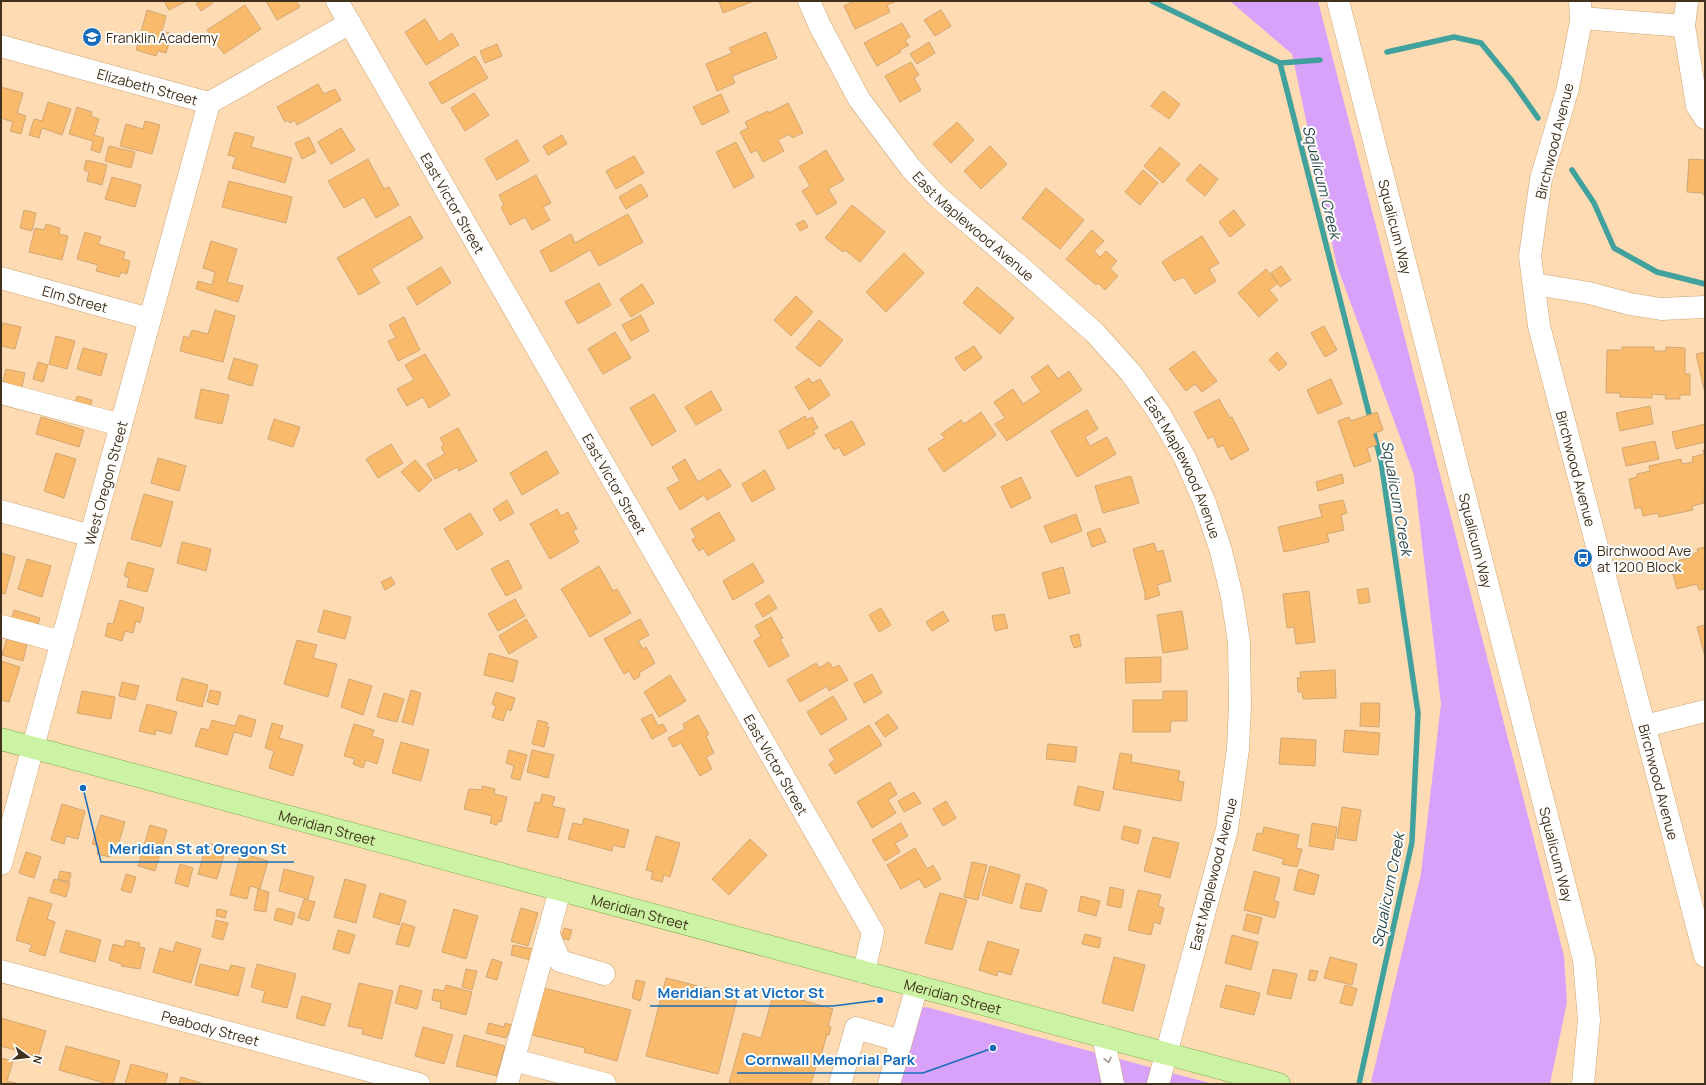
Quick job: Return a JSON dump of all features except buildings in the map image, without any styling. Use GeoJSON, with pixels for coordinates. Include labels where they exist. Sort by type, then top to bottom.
{"type":"FeatureCollection","features":[{"type":"Feature","properties":{"kind":"main road","name":"Meridian Street"},"geometry":{"type":"LineString","coordinates":[[1,739],[1279,1084]]}},
{"type":"Feature","properties":{"kind":"street","name":"East Victor Street"},"geometry":{"type":"LineString","coordinates":[[337,1],[873,932],[864,972]]}},
{"type":"Feature","properties":{"kind":"street","name":"East Maplewood Avenue"},"geometry":{"type":"LineString","coordinates":[[809,1],[820,26],[859,99],[885,136],[910,167],[937,196],[1095,333],[1131,372],[1159,413],[1185,458],[1205,503],[1223,559],[1232,597],[1239,642],[1240,705],[1238,749],[1227,829],[1158,1084]]}},
{"type":"Feature","properties":{"kind":"street","name":"Squalicum Way"},"geometry":{"type":"LineString","coordinates":[[1338,1],[1584,960],[1588,1020],[1582,1084]]}},
{"type":"Feature","properties":{"kind":"street"},"geometry":{"type":"LineString","coordinates":[[1687,1],[1684,26],[1697,106],[1705,118]]}},
{"type":"Feature","properties":{"kind":"street"},"geometry":{"type":"LineString","coordinates":[[1580,9],[1684,26]]}},
{"type":"Feature","properties":{"kind":"street","name":"Birchwood Avenue"},"geometry":{"type":"LineString","coordinates":[[1580,9],[1568,88],[1541,180],[1530,256],[1539,326],[1705,956]]}},
{"type":"Feature","properties":{"kind":"street","name":"Elizabeth Street"},"geometry":{"type":"LineString","coordinates":[[1,46],[209,103],[350,23]]}},
{"type":"Feature","properties":{"kind":"street","name":"West Oregon Street"},"geometry":{"type":"LineString","coordinates":[[1,862],[209,103]]}},
{"type":"Feature","properties":{"kind":"street","name":"Elm Street"},"geometry":{"type":"LineString","coordinates":[[1,278],[150,319]]}},
{"type":"Feature","properties":{"kind":"street"},"geometry":{"type":"LineString","coordinates":[[1534,284],[1589,293],[1630,304],[1661,309],[1705,307]]}},
{"type":"Feature","properties":{"kind":"street"},"geometry":{"type":"LineString","coordinates":[[1,393],[121,426]]}},
{"type":"Feature","properties":{"kind":"street"},"geometry":{"type":"LineString","coordinates":[[1,511],[91,536]]}},
{"type":"Feature","properties":{"kind":"street"},"geometry":{"type":"LineString","coordinates":[[1,626],[62,642]]}},
{"type":"Feature","properties":{"kind":"street"},"geometry":{"type":"LineString","coordinates":[[1645,726],[1705,711]]}},
{"type":"Feature","properties":{"kind":"street"},"geometry":{"type":"LineString","coordinates":[[508,1084],[560,890]]}},
{"type":"Feature","properties":{"kind":"street"},"geometry":{"type":"LineString","coordinates":[[548,933],[560,962],[604,974]]}},
{"type":"Feature","properties":{"kind":"street","name":"Peabody Street"},"geometry":{"type":"LineString","coordinates":[[1,971],[419,1084]]}},
{"type":"Feature","properties":{"kind":"street"},"geometry":{"type":"LineString","coordinates":[[889,1084],[917,986]]}},
{"type":"Feature","properties":{"kind":"street"},"geometry":{"type":"LineString","coordinates":[[840,1084],[856,1028],[901,1041]]}},
{"type":"Feature","properties":{"kind":"street"},"geometry":{"type":"LineString","coordinates":[[1103,1036],[1114,1084]]}},
{"type":"Feature","properties":{"kind":"street"},"geometry":{"type":"LineString","coordinates":[[514,1060],[605,1084]]}},
{"type":"Feature","properties":{"kind":"shaded area"},"geometry":{"type":"Polygon","coordinates":[[[1230,1],[1318,1],[1564,956],[1567,1002],[1550,1084],[1379,1084],[1371,1082],[1421,874],[1441,704],[1414,475],[1337,266],[1292,54],[1230,1]]]}},
{"type":"Feature","properties":{"kind":"shaded area"},"geometry":{"type":"Polygon","coordinates":[[[926,1007],[1213,1084],[898,1084],[921,1008],[926,1007]]]}},
{"type":"Feature","properties":{"kind":"waterway","name":"Squalicum Creek"},"geometry":{"type":"LineString","coordinates":[[1152,1],[1280,63],[1381,461],[1418,713],[1412,842],[1359,1084]]}},
{"type":"Feature","properties":{"kind":"waterway"},"geometry":{"type":"LineString","coordinates":[[1387,52],[1454,37],[1481,43],[1512,81],[1538,118]]}},
{"type":"Feature","properties":{"kind":"waterway"},"geometry":{"type":"LineString","coordinates":[[1280,63],[1320,60]]}},
{"type":"Feature","properties":{"kind":"waterway"},"geometry":{"type":"LineString","coordinates":[[1572,170],[1594,203],[1614,248],[1657,272],[1705,284]]}},
{"type":"Feature","properties":{"kind":"place","name":"Franklin Academy"},"geometry":{"type":"Point","coordinates":[92,37]}},
{"type":"Feature","properties":{"kind":"place","name":"Birchwood Ave at 1200 Block"},"geometry":{"type":"Point","coordinates":[1583,558]}},
{"type":"Feature","properties":{"kind":"place","name":"Meridian St at Oregon St"},"geometry":{"type":"Point","coordinates":[83,788]}},
{"type":"Feature","properties":{"kind":"place","name":"Meridian St at Victor St"},"geometry":{"type":"Point","coordinates":[880,1000]}},
{"type":"Feature","properties":{"kind":"place","name":"Cornwall Memorial Park"},"geometry":{"type":"Point","coordinates":[993,1048]}}]}
